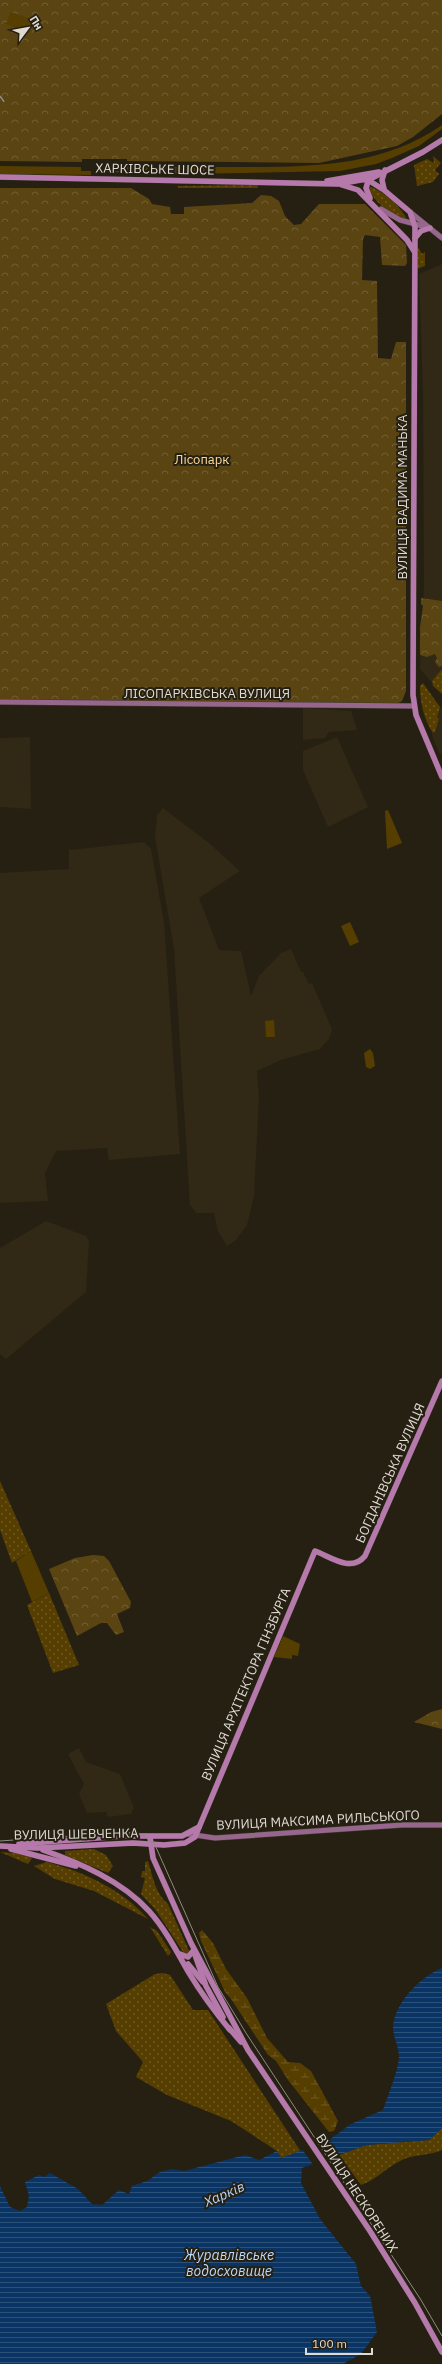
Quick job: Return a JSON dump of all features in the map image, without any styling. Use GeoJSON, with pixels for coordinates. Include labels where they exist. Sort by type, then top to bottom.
{"type":"FeatureCollection","features":[{"type":"Feature","properties":{"kind":"main road","name":"ХАРКІВСЬКЕ ШОСЕ"},"geometry":{"type":"LineString","coordinates":[[0,177],[338,184],[368,180],[382,171],[423,152],[442,140]]}},
{"type":"Feature","properties":{"kind":"main road","name":"ХАРКІВСЬКЕ ШОСЕ"},"geometry":{"type":"LineString","coordinates":[[309,183],[350,178],[382,171]]}},
{"type":"Feature","properties":{"kind":"main road"},"geometry":{"type":"LineString","coordinates":[[382,171],[384,190]]}},
{"type":"Feature","properties":{"kind":"main road"},"geometry":{"type":"LineString","coordinates":[[350,178],[368,180],[384,190],[410,212]]}},
{"type":"Feature","properties":{"kind":"main road"},"geometry":{"type":"LineString","coordinates":[[368,180],[366,191],[370,198]]}},
{"type":"Feature","properties":{"kind":"main road"},"geometry":{"type":"LineString","coordinates":[[338,184],[356,188],[370,198],[409,238],[414,251]]}},
{"type":"Feature","properties":{"kind":"main road"},"geometry":{"type":"LineString","coordinates":[[356,188],[400,233],[414,251]]}},
{"type":"Feature","properties":{"kind":"main road","name":"ВУЛИЦЯ ВАДИМА МАНЬКА"},"geometry":{"type":"LineString","coordinates":[[410,212],[414,224],[415,238],[414,706],[442,777]]}},
{"type":"Feature","properties":{"kind":"main road"},"geometry":{"type":"LineString","coordinates":[[415,238],[420,231],[430,228]]}},
{"type":"Feature","properties":{"kind":"main road","name":"БОГДАНІВСЬКА ВУЛИЦЯ"},"geometry":{"type":"LineString","coordinates":[[315,1551],[349,1565],[358,1562],[366,1552],[442,1381]]}},
{"type":"Feature","properties":{"kind":"main road","name":"ВУЛИЦЯ АРХІТЕКТОРА ГІНЗБУРГА"},"geometry":{"type":"LineString","coordinates":[[199,1827],[210,1795],[315,1551]]}},
{"type":"Feature","properties":{"kind":"main road","name":"ВУЛИЦЯ МАКСИМА РИЛЬСЬКОГО"},"geometry":{"type":"LineString","coordinates":[[150,1837],[188,1834],[199,1827]]}},
{"type":"Feature","properties":{"kind":"main road","name":"ВУЛИЦЯ МАКСИМА РИЛЬСЬКОГО"},"geometry":{"type":"LineString","coordinates":[[150,1844],[183,1843],[195,1837],[199,1827]]}},
{"type":"Feature","properties":{"kind":"main road","name":"ВУЛИЦЯ ШЕВЧЕНКА"},"geometry":{"type":"LineString","coordinates":[[1,1846],[122,1836],[150,1837]]}},
{"type":"Feature","properties":{"kind":"main road","name":"ВУЛИЦЯ НЕСКОРЕНИХ"},"geometry":{"type":"LineString","coordinates":[[150,1837],[153,1858],[192,1944],[248,2050],[338,2183],[415,2303],[442,2352]]}},
{"type":"Feature","properties":{"kind":"main road"},"geometry":{"type":"LineString","coordinates":[[38,1848],[42,1845],[62,1842]]}},
{"type":"Feature","properties":{"kind":"main road","name":"ВУЛИЦЯ ШЕВЧЕНКА"},"geometry":{"type":"LineString","coordinates":[[1,1846],[38,1848],[133,1843],[150,1844]]}},
{"type":"Feature","properties":{"kind":"main road"},"geometry":{"type":"LineString","coordinates":[[17,1844],[38,1848],[63,1857],[123,1888],[143,1905],[235,2026]]}},
{"type":"Feature","properties":{"kind":"main road"},"geometry":{"type":"LineString","coordinates":[[1,1846],[94,1872]]}},
{"type":"Feature","properties":{"kind":"main road"},"geometry":{"type":"LineString","coordinates":[[63,1857],[63,1851],[66,1847]]}},
{"type":"Feature","properties":{"kind":"main road","name":"ВУЛИЦЯ НЕСКОРЕНИХ"},"geometry":{"type":"LineString","coordinates":[[192,1944],[206,1986],[230,2030],[248,2050]]}},
{"type":"Feature","properties":{"kind":"main road"},"geometry":{"type":"LineString","coordinates":[[179,1954],[188,1957],[194,1950]]}},
{"type":"Feature","properties":{"kind":"main road"},"geometry":{"type":"LineString","coordinates":[[179,1954],[215,2011],[230,2030]]}},
{"type":"Feature","properties":{"kind":"street"},"geometry":{"type":"LineString","coordinates":[[381,209],[392,216],[430,228]]}},
{"type":"Feature","properties":{"kind":"street"},"geometry":{"type":"LineString","coordinates":[[410,212],[442,238]]}},
{"type":"Feature","properties":{"kind":"street","name":"ЛІСОПАРКІВСЬКА ВУЛИЦЯ"},"geometry":{"type":"LineString","coordinates":[[0,702],[414,706]]}},
{"type":"Feature","properties":{"kind":"street","name":"ВУЛИЦЯ МАКСИМА РИЛЬСЬКОГО"},"geometry":{"type":"LineString","coordinates":[[188,1834],[195,1837],[250,1836],[402,1824],[442,1825]]}},
{"type":"Feature","properties":{"kind":"shaded area"},"geometry":{"type":"Polygon","coordinates":[[[442,264],[442,694],[420,669],[424,585],[423,393],[419,274],[442,264]]]}},
{"type":"Feature","properties":{"kind":"shaded area"},"geometry":{"type":"Polygon","coordinates":[[[439,705],[442,709],[442,752],[440,755],[432,736],[435,714],[439,705]]]}},
{"type":"Feature","properties":{"kind":"shaded area"},"geometry":{"type":"Polygon","coordinates":[[[303,708],[351,711],[357,730],[329,732],[325,738],[303,740],[303,708]]]}},
{"type":"Feature","properties":{"kind":"shaded area"},"geometry":{"type":"Polygon","coordinates":[[[30,737],[31,809],[0,807],[0,738],[30,737]]]}},
{"type":"Feature","properties":{"kind":"shaded area"},"geometry":{"type":"Polygon","coordinates":[[[337,737],[368,807],[328,827],[303,770],[303,751],[337,737]]]}},
{"type":"Feature","properties":{"kind":"shaded area"},"geometry":{"type":"Polygon","coordinates":[[[163,808],[209,843],[240,871],[199,898],[219,950],[241,951],[251,996],[259,976],[281,953],[291,949],[301,972],[303,972],[309,984],[312,983],[332,1029],[329,1039],[320,1049],[281,1060],[257,1071],[259,1098],[254,1196],[247,1225],[236,1240],[227,1246],[218,1231],[214,1213],[196,1213],[190,1205],[174,949],[155,837],[157,815],[163,808]]]}},
{"type":"Feature","properties":{"kind":"shaded area"},"geometry":{"type":"Polygon","coordinates":[[[144,842],[151,849],[164,922],[180,1154],[109,1160],[107,1148],[56,1151],[45,1173],[48,1201],[0,1203],[0,873],[69,869],[69,850],[144,842]]]}},
{"type":"Feature","properties":{"kind":"shaded area"},"geometry":{"type":"Polygon","coordinates":[[[46,1221],[86,1236],[89,1241],[86,1292],[6,1359],[0,1354],[0,1248],[46,1221]]]}},
{"type":"Feature","properties":{"kind":"shaded area"},"geometry":{"type":"Polygon","coordinates":[[[79,1748],[86,1762],[120,1774],[134,1808],[131,1814],[108,1817],[106,1812],[87,1813],[79,1794],[84,1784],[68,1754],[79,1748]]]}},
{"type":"Feature","properties":{"kind":"green space"},"geometry":{"type":"Polygon","coordinates":[[[0,0],[442,0],[442,114],[413,137],[397,146],[319,163],[127,161],[127,159],[82,159],[82,162],[0,161],[0,0]]]}},
{"type":"Feature","properties":{"kind":"green space"},"geometry":{"type":"Polygon","coordinates":[[[11,12],[33,20],[29,33],[6,24],[11,12]]]}},
{"type":"Feature","properties":{"kind":"green space"},"geometry":{"type":"Polygon","coordinates":[[[442,125],[442,129],[419,146],[376,164],[340,171],[187,174],[101,172],[101,169],[126,169],[127,167],[266,167],[319,165],[345,162],[370,157],[395,149],[419,139],[442,125]]]}},
{"type":"Feature","properties":{"kind":"green space"},"geometry":{"type":"Polygon","coordinates":[[[433,156],[441,163],[435,170],[439,174],[433,182],[417,186],[414,165],[427,159],[434,163],[433,156]]]}},
{"type":"Feature","properties":{"kind":"green space"},"geometry":{"type":"Polygon","coordinates":[[[0,166],[81,167],[81,171],[91,171],[91,175],[0,174],[0,166]]]}},
{"type":"Feature","properties":{"kind":"green space"},"geometry":{"type":"Polygon","coordinates":[[[257,185],[258,188],[178,188],[178,186],[257,185]]]}},
{"type":"Feature","properties":{"kind":"green space"},"geometry":{"type":"Polygon","coordinates":[[[368,186],[379,191],[396,204],[407,220],[395,215],[378,203],[370,192],[368,186]]]}},
{"type":"Feature","properties":{"kind":"green space","name":"Лісопарк"},"geometry":{"type":"Polygon","coordinates":[[[0,188],[131,188],[149,199],[152,204],[170,207],[171,214],[184,214],[184,207],[252,203],[261,195],[271,196],[279,201],[285,216],[294,225],[301,224],[319,204],[365,204],[406,245],[407,263],[405,266],[382,265],[380,237],[365,235],[363,239],[362,280],[377,281],[378,358],[391,359],[396,342],[406,342],[406,691],[402,701],[396,704],[0,700],[0,188]]]}},
{"type":"Feature","properties":{"kind":"green space"},"geometry":{"type":"Polygon","coordinates":[[[418,247],[422,254],[425,252],[425,266],[417,269],[418,247]]]}},
{"type":"Feature","properties":{"kind":"green space"},"geometry":{"type":"Polygon","coordinates":[[[421,598],[442,601],[442,666],[439,667],[435,662],[437,658],[435,654],[427,657],[420,655],[420,627],[423,606],[421,604],[421,598]]]}},
{"type":"Feature","properties":{"kind":"green space"},"geometry":{"type":"Polygon","coordinates":[[[442,669],[442,694],[433,686],[432,681],[442,669]]]}},
{"type":"Feature","properties":{"kind":"green space"},"geometry":{"type":"Polygon","coordinates":[[[423,683],[440,707],[437,718],[439,719],[435,732],[433,733],[425,717],[422,704],[420,686],[423,683]]]}},
{"type":"Feature","properties":{"kind":"green space"},"geometry":{"type":"Polygon","coordinates":[[[388,810],[402,843],[387,849],[385,811],[388,810]]]}},
{"type":"Feature","properties":{"kind":"green space"},"geometry":{"type":"Polygon","coordinates":[[[350,922],[359,942],[350,946],[341,926],[350,922]]]}},
{"type":"Feature","properties":{"kind":"green space"},"geometry":{"type":"Polygon","coordinates":[[[274,1020],[275,1037],[266,1037],[265,1021],[274,1020]]]}},
{"type":"Feature","properties":{"kind":"green space"},"geometry":{"type":"Polygon","coordinates":[[[370,1049],[373,1053],[375,1066],[370,1069],[366,1067],[364,1053],[370,1049]]]}},
{"type":"Feature","properties":{"kind":"green space"},"geometry":{"type":"Polygon","coordinates":[[[0,1481],[31,1551],[12,1563],[0,1530],[0,1481]]]}},
{"type":"Feature","properties":{"kind":"green space"},"geometry":{"type":"Polygon","coordinates":[[[31,1551],[49,1593],[32,1602],[16,1561],[31,1551]]]}},
{"type":"Feature","properties":{"kind":"green space"},"geometry":{"type":"Polygon","coordinates":[[[93,1555],[104,1556],[109,1561],[131,1602],[130,1608],[117,1614],[124,1632],[116,1635],[107,1623],[101,1623],[77,1636],[49,1569],[75,1558],[93,1555]]]}},
{"type":"Feature","properties":{"kind":"green space"},"geometry":{"type":"Polygon","coordinates":[[[49,1593],[79,1665],[53,1673],[27,1605],[49,1593]]]}},
{"type":"Feature","properties":{"kind":"green space"},"geometry":{"type":"Polygon","coordinates":[[[283,1636],[300,1644],[298,1656],[292,1655],[292,1659],[274,1657],[283,1636]]]}},
{"type":"Feature","properties":{"kind":"green space"},"geometry":{"type":"Polygon","coordinates":[[[442,1709],[442,1729],[414,1722],[431,1712],[442,1709]]]}},
{"type":"Feature","properties":{"kind":"green space"},"geometry":{"type":"Polygon","coordinates":[[[94,1849],[106,1855],[113,1866],[108,1873],[65,1855],[65,1851],[94,1849]]]}},
{"type":"Feature","properties":{"kind":"green space"},"geometry":{"type":"Polygon","coordinates":[[[0,1852],[25,1854],[32,1858],[28,1864],[0,1852]]]}},
{"type":"Feature","properties":{"kind":"green space"},"geometry":{"type":"Polygon","coordinates":[[[148,1861],[157,1890],[168,1904],[190,1953],[185,1955],[155,1909],[141,1894],[145,1878],[141,1877],[142,1871],[145,1871],[145,1862],[148,1861]]]}},
{"type":"Feature","properties":{"kind":"green space"},"geometry":{"type":"Polygon","coordinates":[[[47,1862],[75,1871],[102,1883],[127,1899],[148,1919],[94,1891],[55,1879],[34,1866],[47,1862]]]}},
{"type":"Feature","properties":{"kind":"green space"},"geometry":{"type":"Polygon","coordinates":[[[150,1927],[157,1931],[171,1952],[168,1956],[150,1927]]]}},
{"type":"Feature","properties":{"kind":"green space"},"geometry":{"type":"Polygon","coordinates":[[[202,1930],[213,1943],[226,1969],[247,1998],[267,2038],[288,2062],[300,2063],[311,2071],[338,2121],[334,2131],[329,2132],[288,2080],[276,2061],[268,2055],[225,1992],[201,1941],[199,1933],[202,1930]]]}},
{"type":"Feature","properties":{"kind":"green space"},"geometry":{"type":"Polygon","coordinates":[[[163,1973],[170,1975],[193,2010],[208,2010],[301,2152],[281,2158],[277,2151],[231,2121],[167,2095],[136,2077],[143,2062],[116,2031],[106,2004],[155,1974],[163,1973]]]}},
{"type":"Feature","properties":{"kind":"green space"},"geometry":{"type":"Polygon","coordinates":[[[442,2128],[442,2150],[405,2159],[361,2185],[339,2155],[366,2145],[429,2140],[442,2128]]]}},
{"type":"Feature","properties":{"kind":"water","name":"Журавлівське водосховище"},"geometry":{"type":"Polygon","coordinates":[[[442,1968],[442,2128],[429,2140],[366,2145],[302,2168],[301,2183],[320,2219],[356,2264],[361,2286],[370,2296],[377,2332],[361,2354],[343,2364],[0,2364],[0,2186],[10,2207],[20,2211],[27,2207],[29,2196],[25,2182],[39,2175],[44,2177],[50,2173],[78,2189],[92,2204],[102,2205],[119,2190],[129,2194],[132,2186],[147,2181],[160,2172],[172,2169],[184,2171],[245,2155],[259,2160],[277,2151],[281,2158],[329,2140],[351,2124],[383,2110],[395,2076],[399,2057],[393,2027],[398,2008],[417,1984],[442,1968]]]}},
{"type":"Feature","properties":{"kind":"pier"},"geometry":{"type":"Polygon","coordinates":[[[327,2139],[339,2157],[314,2166],[302,2149],[327,2139]]]}},
{"type":"Feature","properties":{"kind":"tram line"},"geometry":{"type":"LineString","coordinates":[[0,1841],[128,1832],[144,1836],[155,1845],[218,1987],[246,2033],[421,2300],[442,2336]]}},
{"type":"Feature","properties":{"kind":"railway"},"geometry":{"type":"LineString","coordinates":[[0,96],[5,103]]}},
{"type":"Feature","properties":{"kind":"water label","name":"Харків"},"geometry":{"type":"Point","coordinates":[224,2194]}}]}
